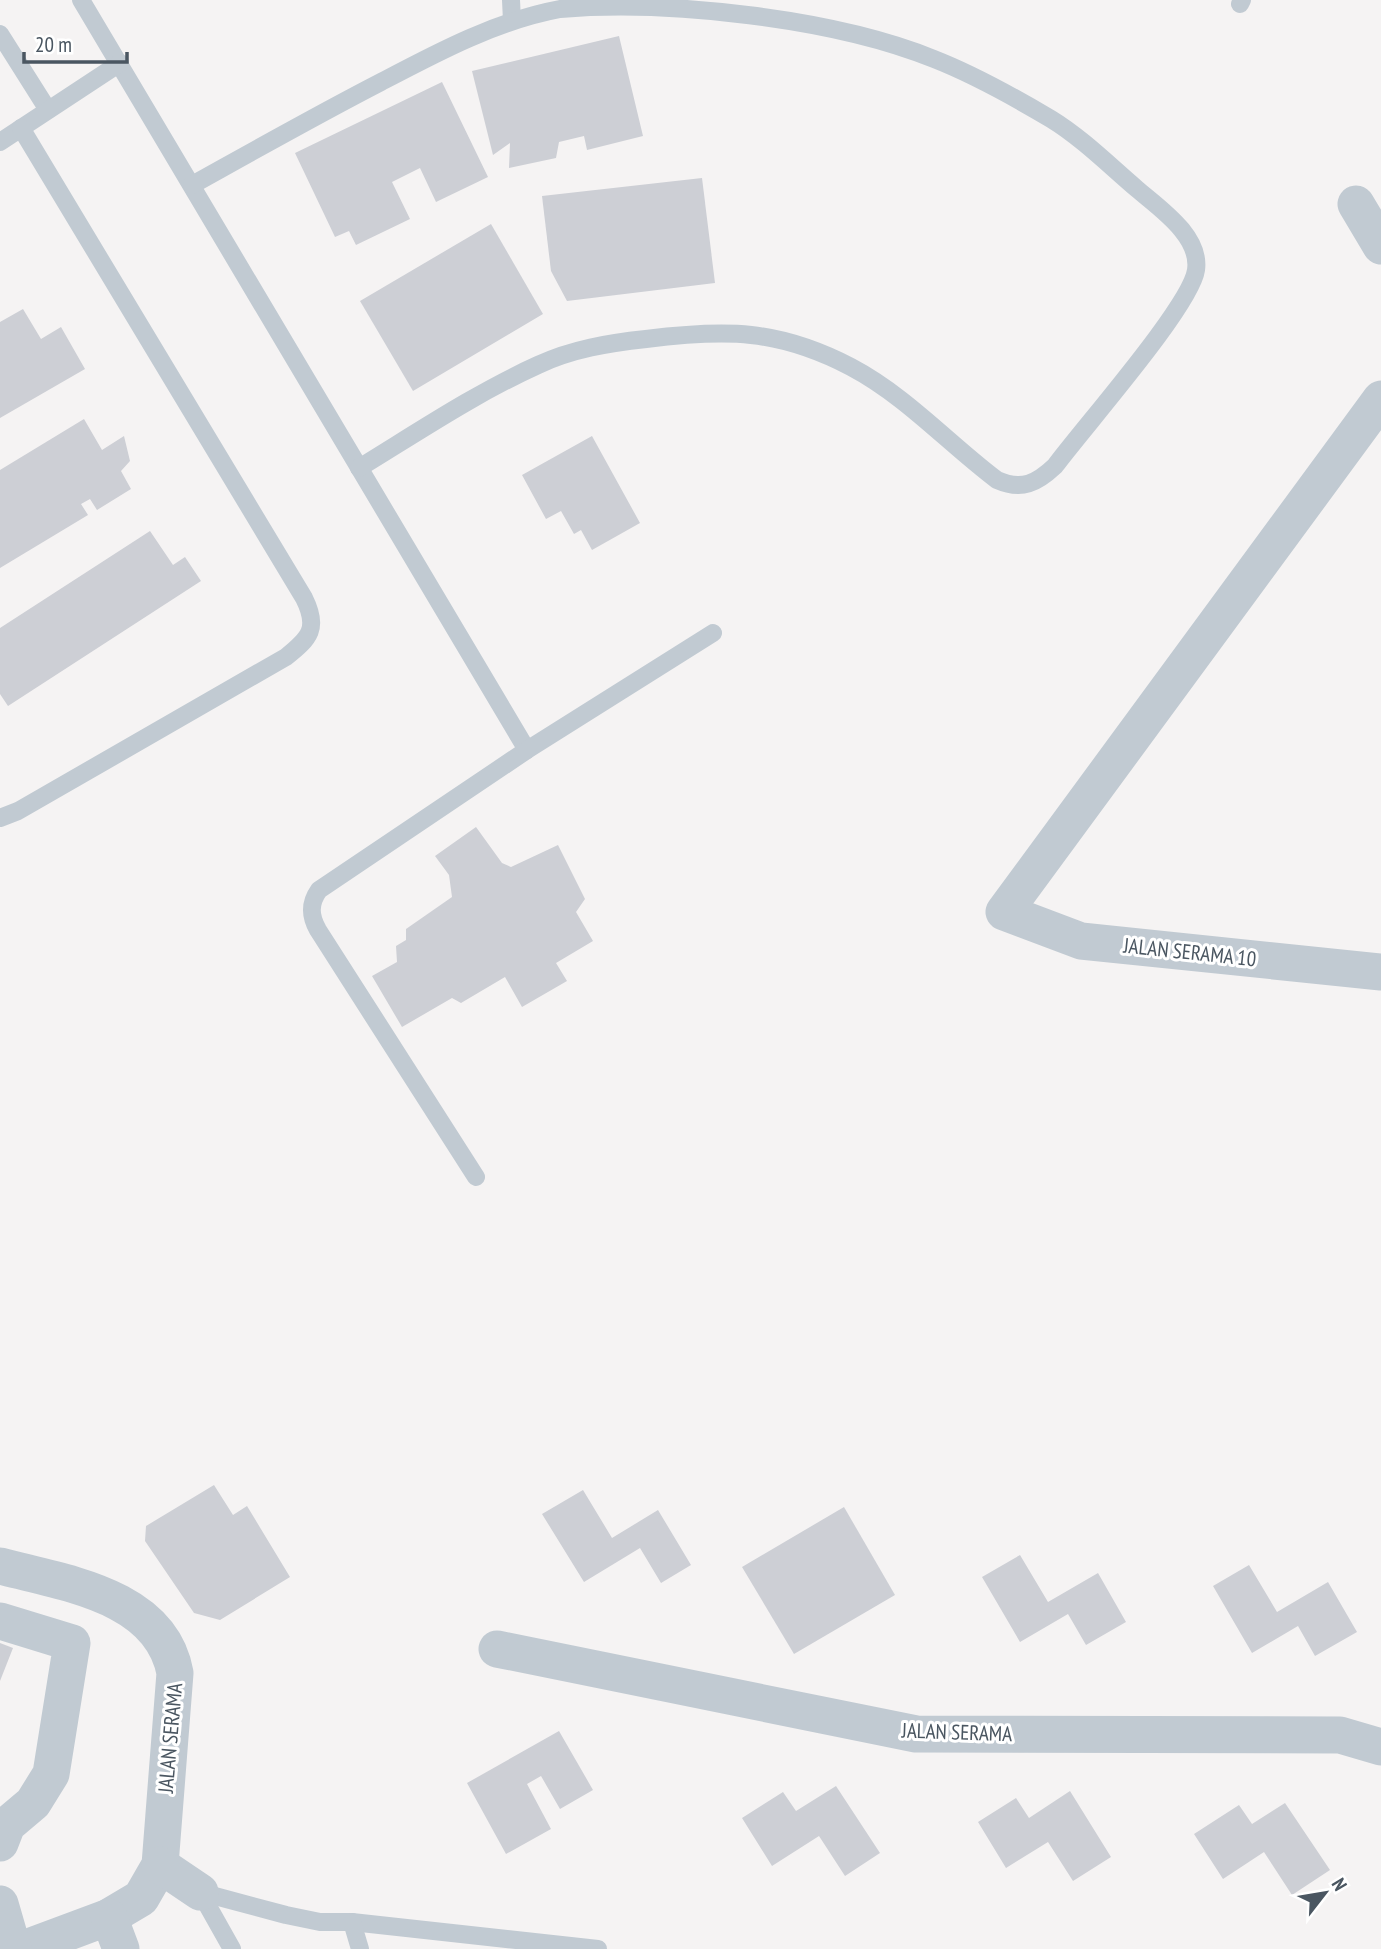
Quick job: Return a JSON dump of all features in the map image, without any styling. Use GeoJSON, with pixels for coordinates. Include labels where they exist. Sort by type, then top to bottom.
{"type":"FeatureCollection","features":[{"type":"Feature","properties":{"kind":"street"},"geometry":{"type":"LineString","coordinates":[[1356,204],[1381,246]]}},
{"type":"Feature","properties":{"kind":"street","name":"JALAN SERAMA 10"},"geometry":{"type":"LineString","coordinates":[[1381,399],[1004,912],[1081,941],[1381,972]]}},
{"type":"Feature","properties":{"kind":"street","name":"JALAN SERAMA"},"geometry":{"type":"LineString","coordinates":[[0,1566],[96,1591],[131,1609],[163,1641],[172,1656],[175,1673],[159,1865]]}},
{"type":"Feature","properties":{"kind":"street"},"geometry":{"type":"LineString","coordinates":[[0,1621],[72,1643],[51,1774],[33,1803],[7,1825],[0,1843]]}},
{"type":"Feature","properties":{"kind":"street","name":"JALAN SERAMA"},"geometry":{"type":"LineString","coordinates":[[497,1649],[916,1734],[1340,1735],[1381,1747]]}},
{"type":"Feature","properties":{"kind":"street"},"geometry":{"type":"LineString","coordinates":[[11,1933],[115,1933],[141,1899],[159,1865],[200,1892]]}},
{"type":"Feature","properties":{"kind":"lane"},"geometry":{"type":"LineString","coordinates":[[81,0],[527,750]]}},
{"type":"Feature","properties":{"kind":"lane"},"geometry":{"type":"LineString","coordinates":[[511,0],[512,21]]}},
{"type":"Feature","properties":{"kind":"lane"},"geometry":{"type":"LineString","coordinates":[[192,185],[415,63],[512,21],[607,3],[691,4],[771,16],[838,31],[933,58],[994,87],[1055,122],[1101,158],[1183,232],[1196,257],[1196,271],[1179,307],[1055,466],[1042,478],[1026,486],[1012,487],[998,480],[918,414],[853,368],[799,345],[773,337],[733,331],[608,343],[540,364],[488,390],[359,468]]}},
{"type":"Feature","properties":{"kind":"lane"},"geometry":{"type":"LineString","coordinates":[[0,34],[48,110]]}},
{"type":"Feature","properties":{"kind":"lane"},"geometry":{"type":"LineString","coordinates":[[0,142],[120,63]]}},
{"type":"Feature","properties":{"kind":"lane"},"geometry":{"type":"LineString","coordinates":[[0,818],[29,805],[286,657],[307,636],[312,618],[299,590],[21,128]]}},
{"type":"Feature","properties":{"kind":"lane"},"geometry":{"type":"LineString","coordinates":[[476,1177],[318,930],[311,910],[318,890],[527,750],[713,633]]}},
{"type":"Feature","properties":{"kind":"lane"},"geometry":{"type":"LineString","coordinates":[[200,1892],[286,1916],[320,1922],[352,1922],[469,1942],[598,1949]]}},
{"type":"Feature","properties":{"kind":"lane"},"geometry":{"type":"LineString","coordinates":[[200,1892],[232,1949]]}},
{"type":"Feature","properties":{"kind":"lane"},"geometry":{"type":"LineString","coordinates":[[352,1922],[360,1949]]}},
{"type":"Feature","properties":{"kind":"building"},"geometry":{"type":"Polygon","coordinates":[[[619,36],[643,136],[587,150],[584,136],[559,142],[556,158],[509,168],[510,143],[493,155],[472,71],[619,36]]]}},
{"type":"Feature","properties":{"kind":"building"},"geometry":{"type":"Polygon","coordinates":[[[442,82],[488,177],[436,202],[420,168],[392,182],[410,219],[356,245],[349,231],[335,237],[295,153],[442,82]]]}},
{"type":"Feature","properties":{"kind":"building"},"geometry":{"type":"Polygon","coordinates":[[[702,178],[715,283],[567,301],[551,271],[542,196],[702,178]]]}},
{"type":"Feature","properties":{"kind":"building"},"geometry":{"type":"Polygon","coordinates":[[[491,224],[543,314],[413,391],[360,301],[491,224]]]}},
{"type":"Feature","properties":{"kind":"building"},"geometry":{"type":"Polygon","coordinates":[[[23,309],[41,339],[61,327],[85,369],[0,418],[0,322],[23,309]]]}},
{"type":"Feature","properties":{"kind":"building"},"geometry":{"type":"Polygon","coordinates":[[[84,419],[102,450],[124,436],[130,461],[121,471],[131,489],[97,510],[90,499],[81,504],[88,515],[0,568],[0,470],[84,419]]]}},
{"type":"Feature","properties":{"kind":"building"},"geometry":{"type":"Polygon","coordinates":[[[592,436],[640,523],[592,550],[581,530],[574,534],[561,511],[546,519],[522,475],[592,436]]]}},
{"type":"Feature","properties":{"kind":"building"},"geometry":{"type":"Polygon","coordinates":[[[150,531],[173,565],[185,557],[201,581],[8,706],[0,694],[0,628],[150,531]]]}},
{"type":"Feature","properties":{"kind":"building"},"geometry":{"type":"Polygon","coordinates":[[[476,827],[502,863],[511,867],[558,845],[585,899],[576,912],[593,941],[556,963],[567,981],[522,1007],[505,977],[461,1003],[452,998],[402,1027],[372,976],[397,962],[396,946],[406,940],[406,929],[452,897],[449,875],[435,856],[476,827]]]}},
{"type":"Feature","properties":{"kind":"building"},"geometry":{"type":"Polygon","coordinates":[[[214,1485],[233,1515],[247,1506],[290,1577],[220,1620],[194,1613],[145,1541],[146,1526],[214,1485]]]}},
{"type":"Feature","properties":{"kind":"building"},"geometry":{"type":"Polygon","coordinates":[[[583,1490],[612,1538],[658,1510],[691,1565],[661,1583],[640,1548],[584,1582],[542,1514],[583,1490]]]}},
{"type":"Feature","properties":{"kind":"building"},"geometry":{"type":"Polygon","coordinates":[[[844,1507],[895,1595],[794,1654],[742,1567],[844,1507]]]}},
{"type":"Feature","properties":{"kind":"building"},"geometry":{"type":"Polygon","coordinates":[[[1020,1555],[1048,1602],[1098,1573],[1126,1622],[1086,1645],[1068,1614],[1020,1642],[982,1577],[1020,1555]]]}},
{"type":"Feature","properties":{"kind":"building"},"geometry":{"type":"Polygon","coordinates":[[[1249,1565],[1277,1612],[1328,1582],[1357,1632],[1315,1656],[1298,1626],[1252,1653],[1213,1586],[1249,1565]]]}},
{"type":"Feature","properties":{"kind":"building"},"geometry":{"type":"Polygon","coordinates":[[[0,1643],[13,1648],[0,1681],[0,1643]]]}},
{"type":"Feature","properties":{"kind":"building"},"geometry":{"type":"Polygon","coordinates":[[[559,1731],[593,1790],[560,1809],[541,1776],[527,1784],[551,1829],[506,1854],[467,1783],[559,1731]]]}},
{"type":"Feature","properties":{"kind":"building"},"geometry":{"type":"Polygon","coordinates":[[[836,1786],[880,1853],[845,1876],[819,1836],[772,1866],[742,1818],[783,1792],[796,1811],[836,1786]]]}},
{"type":"Feature","properties":{"kind":"building"},"geometry":{"type":"Polygon","coordinates":[[[1070,1791],[1111,1857],[1073,1881],[1048,1842],[1006,1868],[978,1822],[1016,1798],[1029,1818],[1070,1791]]]}},
{"type":"Feature","properties":{"kind":"building"},"geometry":{"type":"Polygon","coordinates":[[[1285,1803],[1330,1870],[1292,1895],[1264,1852],[1223,1879],[1194,1834],[1239,1805],[1252,1824],[1285,1803]]]}}]}
